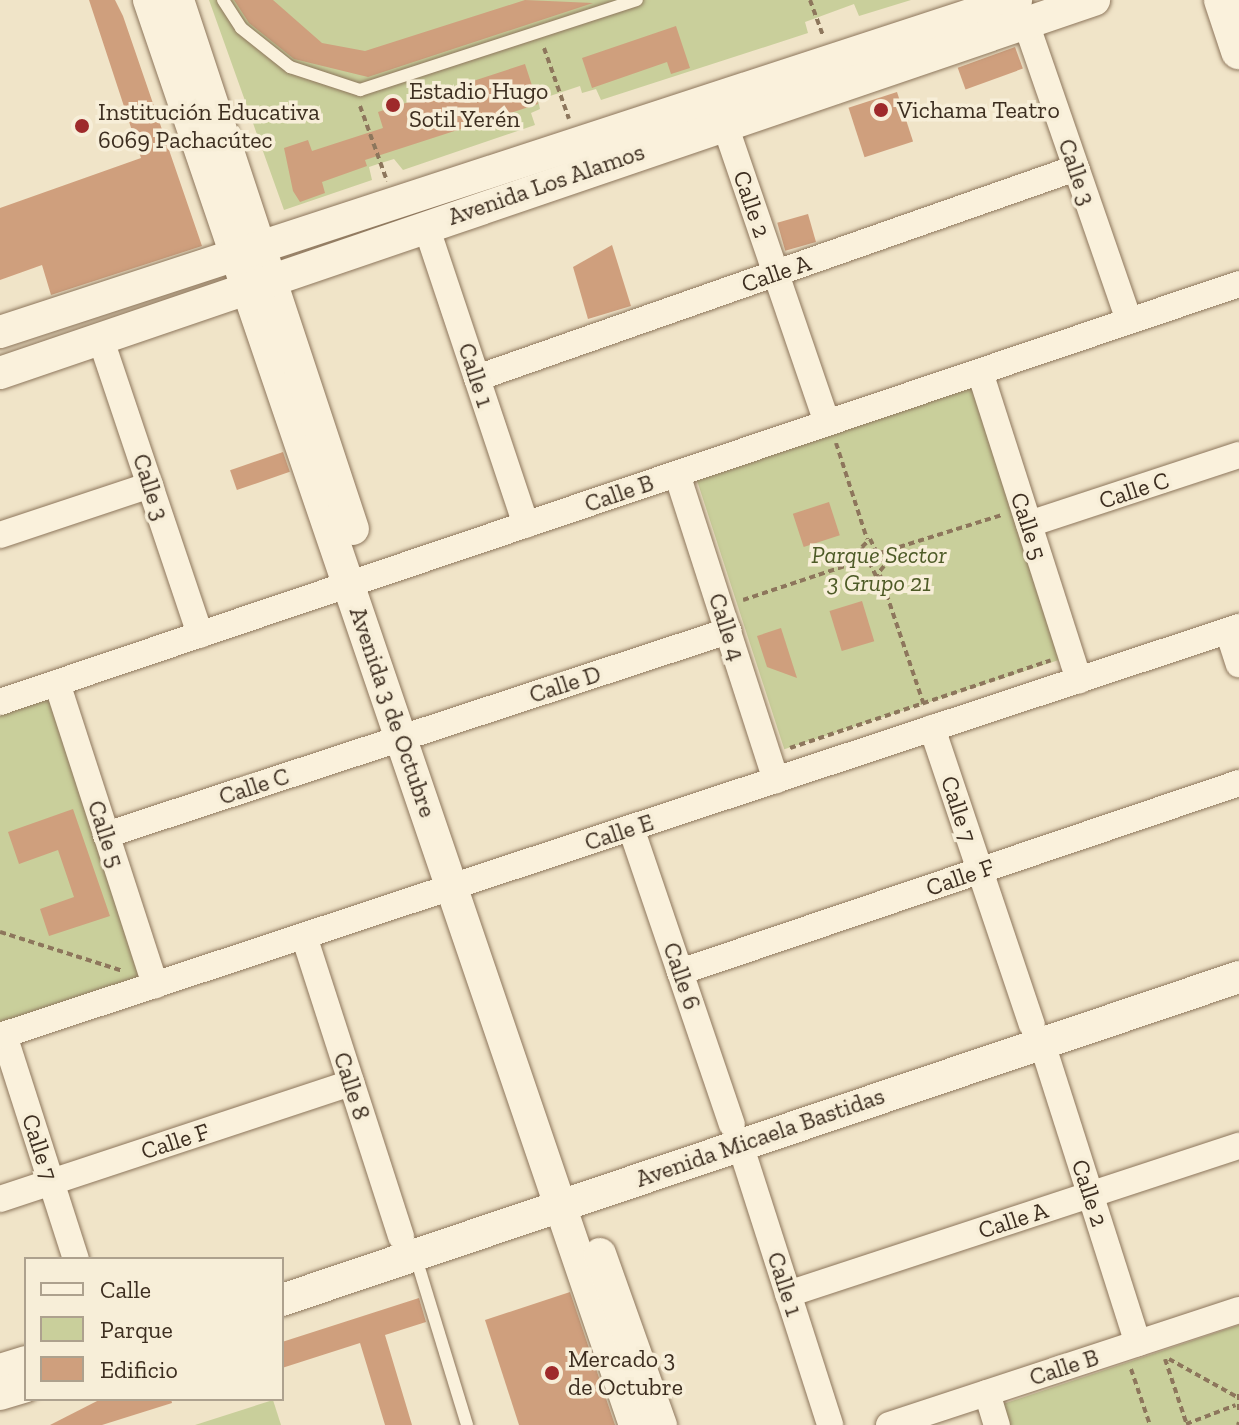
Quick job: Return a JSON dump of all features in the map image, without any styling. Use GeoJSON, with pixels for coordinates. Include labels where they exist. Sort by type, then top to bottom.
{"type":"FeatureCollection","features":[{"type":"Feature","properties":{"kind":"main road"},"geometry":{"type":"LineString","coordinates":[[1222,0],[1239,51]]}},
{"type":"Feature","properties":{"kind":"street","name":"Avenida 3 de Octubre"},"geometry":{"type":"LineString","coordinates":[[149,0],[246,249],[360,581],[567,1192],[635,1425]]}},
{"type":"Feature","properties":{"kind":"street","name":"Avenida 3 de Octubre"},"geometry":{"type":"LineString","coordinates":[[178,0],[246,249]]}},
{"type":"Feature","properties":{"kind":"street","name":"Avenida Los Alamos"},"geometry":{"type":"LineString","coordinates":[[0,332],[831,58],[1009,15],[1094,0]]}},
{"type":"Feature","properties":{"kind":"street","name":"Avenida Los Alamos"},"geometry":{"type":"LineString","coordinates":[[0,373],[724,122],[1009,15]]}},
{"type":"Feature","properties":{"kind":"street","name":"Calle 3"},"geometry":{"type":"LineString","coordinates":[[1009,15],[1076,168],[1129,321]]}},
{"type":"Feature","properties":{"kind":"street","name":"Calle 2"},"geometry":{"type":"LineString","coordinates":[[724,122],[828,423]]}},
{"type":"Feature","properties":{"kind":"street","name":"Calle A"},"geometry":{"type":"LineString","coordinates":[[477,378],[1076,168]]}},
{"type":"Feature","properties":{"kind":"street","name":"Calle 1"},"geometry":{"type":"LineString","coordinates":[[426,226],[526,525]]}},
{"type":"Feature","properties":{"kind":"street","name":"Calle B"},"geometry":{"type":"LineString","coordinates":[[0,702],[1239,284]]}},
{"type":"Feature","properties":{"kind":"street","name":"Calle 3"},"geometry":{"type":"LineString","coordinates":[[101,340],[200,635]]}},
{"type":"Feature","properties":{"kind":"street","name":"Calle 5"},"geometry":{"type":"LineString","coordinates":[[980,372],[1079,680]]}},
{"type":"Feature","properties":{"kind":"street","name":"Calle C"},"geometry":{"type":"LineString","coordinates":[[1026,516],[1239,455]]}},
{"type":"Feature","properties":{"kind":"street","name":"Calle 4"},"geometry":{"type":"LineString","coordinates":[[677,474],[733,609],[776,780]]}},
{"type":"Feature","properties":{"kind":"street"},"geometry":{"type":"LineString","coordinates":[[0,535],[150,485]]}},
{"type":"Feature","properties":{"kind":"street","name":"Calle D"},"geometry":{"type":"LineString","coordinates":[[411,735],[733,609]]}},
{"type":"Feature","properties":{"kind":"street"},"geometry":{"type":"LineString","coordinates":[[1234,629],[1239,664]]}},
{"type":"Feature","properties":{"kind":"street","name":"Calle E"},"geometry":{"type":"LineString","coordinates":[[2,1036],[147,980],[304,936],[1234,629]]}},
{"type":"Feature","properties":{"kind":"street","name":"Calle 5"},"geometry":{"type":"LineString","coordinates":[[57,683],[106,835],[147,980]]}},
{"type":"Feature","properties":{"kind":"street","name":"Calle 7"},"geometry":{"type":"LineString","coordinates":[[932,728],[1037,1034]]}},
{"type":"Feature","properties":{"kind":"street","name":"Calle C"},"geometry":{"type":"LineString","coordinates":[[106,835],[411,735]]}},
{"type":"Feature","properties":{"kind":"street","name":"Calle F"},"geometry":{"type":"LineString","coordinates":[[680,972],[1239,783]]}},
{"type":"Feature","properties":{"kind":"street","name":"Calle 6"},"geometry":{"type":"LineString","coordinates":[[631,828],[736,1134]]}},
{"type":"Feature","properties":{"kind":"street","name":"Calle 8"},"geometry":{"type":"LineString","coordinates":[[304,936],[408,1246]]}},
{"type":"Feature","properties":{"kind":"street","name":"Avenida Micaela Bastidas"},"geometry":{"type":"LineString","coordinates":[[1037,1034],[1239,955]]}},
{"type":"Feature","properties":{"kind":"street","name":"Avenida Micaela Bastidas"},"geometry":{"type":"LineString","coordinates":[[284,1299],[408,1246],[736,1134],[1037,1034],[1239,977]]}},
{"type":"Feature","properties":{"kind":"street","name":"Calle 2"},"geometry":{"type":"LineString","coordinates":[[1037,1034],[1146,1345]]}},
{"type":"Feature","properties":{"kind":"street","name":"Calle 7"},"geometry":{"type":"LineString","coordinates":[[2,1036],[75,1257]]}},
{"type":"Feature","properties":{"kind":"street","name":"Calle F"},"geometry":{"type":"LineString","coordinates":[[0,1199],[351,1083]]}},
{"type":"Feature","properties":{"kind":"street","name":"Calle 1"},"geometry":{"type":"LineString","coordinates":[[736,1134],[830,1425]]}},
{"type":"Feature","properties":{"kind":"street","name":"Calle A"},"geometry":{"type":"LineString","coordinates":[[788,1294],[1239,1146]]}},
{"type":"Feature","properties":{"kind":"street","name":"Avenida 3 de Octubre"},"geometry":{"type":"LineString","coordinates":[[567,1192],[661,1425]]}},
{"type":"Feature","properties":{"kind":"street","name":"Avenida Micaela Bastidas"},"geometry":{"type":"LineString","coordinates":[[284,1276],[408,1246]]}},
{"type":"Feature","properties":{"kind":"street","name":"Calle B"},"geometry":{"type":"LineString","coordinates":[[889,1425],[1146,1345],[1239,1310]]}},
{"type":"Feature","properties":{"kind":"street"},"geometry":{"type":"LineString","coordinates":[[0,1370],[24,1363]]}},
{"type":"Feature","properties":{"kind":"street"},"geometry":{"type":"LineString","coordinates":[[0,1394],[24,1387]]}},
{"type":"Feature","properties":{"kind":"street"},"geometry":{"type":"LineString","coordinates":[[987,1393],[997,1425]]}},
{"type":"Feature","properties":{"kind":"lane"},"geometry":{"type":"LineString","coordinates":[[223,0],[261,48],[290,67],[353,89],[395,83],[637,0]]}},
{"type":"Feature","properties":{"kind":"lane"},"geometry":{"type":"LineString","coordinates":[[408,1246],[467,1425]]}},
{"type":"Feature","properties":{"kind":"path"},"geometry":{"type":"LineString","coordinates":[[810,0],[831,58]]}},
{"type":"Feature","properties":{"kind":"path"},"geometry":{"type":"LineString","coordinates":[[539,34],[560,93]]}},
{"type":"Feature","properties":{"kind":"path"},"geometry":{"type":"LineString","coordinates":[[353,89],[381,163]]}},
{"type":"Feature","properties":{"kind":"path"},"geometry":{"type":"LineString","coordinates":[[828,423],[867,539],[866,559],[873,576],[880,575]]}},
{"type":"Feature","properties":{"kind":"path"},"geometry":{"type":"LineString","coordinates":[[880,553],[1026,516]]}},
{"type":"Feature","properties":{"kind":"path"},"geometry":{"type":"LineString","coordinates":[[867,539],[880,553],[880,575],[932,728]]}},
{"type":"Feature","properties":{"kind":"path"},"geometry":{"type":"LineString","coordinates":[[733,609],[866,559]]}},
{"type":"Feature","properties":{"kind":"path"},"geometry":{"type":"LineString","coordinates":[[783,734],[788,749],[1059,658]]}},
{"type":"Feature","properties":{"kind":"path"},"geometry":{"type":"LineString","coordinates":[[0,932],[147,980]]}},
{"type":"Feature","properties":{"kind":"path"},"geometry":{"type":"LineString","coordinates":[[1146,1345],[1238,1396],[1238,1408],[1186,1424],[1146,1345]]}},
{"type":"Feature","properties":{"kind":"path"},"geometry":{"type":"LineString","coordinates":[[1146,1345],[1150,1425]]}},
{"type":"Feature","properties":{"kind":"green space","name":"Estadio Hugo Sotil Yerén"},"geometry":{"type":"Polygon","coordinates":[[[209,0],[911,0],[859,16],[854,4],[805,22],[808,33],[601,100],[596,89],[582,93],[580,86],[538,100],[540,109],[531,113],[535,125],[403,170],[394,159],[369,167],[372,180],[284,210],[209,0]]]}},
{"type":"Feature","properties":{"kind":"green space","name":"Parque Sector 3 Grupo 21"},"geometry":{"type":"Polygon","coordinates":[[[973,385],[1062,659],[784,749],[695,475],[973,385]]]}},
{"type":"Feature","properties":{"kind":"green space"},"geometry":{"type":"Polygon","coordinates":[[[48,697],[144,978],[0,1027],[0,713],[48,697]]]}},
{"type":"Feature","properties":{"kind":"green space"},"geometry":{"type":"Polygon","coordinates":[[[1239,1325],[1239,1425],[1010,1425],[1003,1404],[1239,1325]]]}},
{"type":"Feature","properties":{"kind":"green space"},"geometry":{"type":"Polygon","coordinates":[[[273,1401],[281,1425],[195,1425],[273,1401]]]}},
{"type":"Feature","properties":{"kind":"building"},"geometry":{"type":"Polygon","coordinates":[[[89,0],[115,0],[123,16],[202,246],[51,295],[42,265],[0,280],[0,208],[141,158],[89,0]]]}},
{"type":"Feature","properties":{"kind":"building"},"geometry":{"type":"Polygon","coordinates":[[[234,0],[273,0],[322,43],[365,51],[525,0],[593,3],[368,77],[294,59],[249,23],[234,0]]]}},
{"type":"Feature","properties":{"kind":"building"},"geometry":{"type":"Polygon","coordinates":[[[676,26],[690,68],[671,74],[667,62],[592,88],[582,58],[676,26]]]}},
{"type":"Feature","properties":{"kind":"building"},"geometry":{"type":"Polygon","coordinates":[[[1015,47],[1023,69],[966,89],[958,68],[1015,47]]]}},
{"type":"Feature","properties":{"kind":"building"},"geometry":{"type":"Polygon","coordinates":[[[525,64],[538,104],[365,160],[367,166],[322,182],[325,193],[300,202],[293,191],[284,148],[308,140],[312,151],[383,128],[378,112],[525,64]]]}},
{"type":"Feature","properties":{"kind":"building"},"geometry":{"type":"Polygon","coordinates":[[[897,92],[913,141],[865,157],[848,108],[897,92]]]}},
{"type":"Feature","properties":{"kind":"building"},"geometry":{"type":"Polygon","coordinates":[[[808,214],[816,242],[785,251],[777,223],[808,214]]]}},
{"type":"Feature","properties":{"kind":"building"},"geometry":{"type":"Polygon","coordinates":[[[612,245],[631,306],[588,319],[573,267],[612,245]]]}},
{"type":"Feature","properties":{"kind":"building"},"geometry":{"type":"Polygon","coordinates":[[[283,452],[290,472],[237,490],[230,470],[283,452]]]}},
{"type":"Feature","properties":{"kind":"building"},"geometry":{"type":"Polygon","coordinates":[[[829,502],[840,535],[804,547],[793,514],[829,502]]]}},
{"type":"Feature","properties":{"kind":"building"},"geometry":{"type":"Polygon","coordinates":[[[862,601],[874,641],[842,651],[829,611],[862,601]]]}},
{"type":"Feature","properties":{"kind":"building"},"geometry":{"type":"Polygon","coordinates":[[[781,628],[797,678],[767,667],[757,636],[781,628]]]}},
{"type":"Feature","properties":{"kind":"building"},"geometry":{"type":"Polygon","coordinates":[[[73,809],[110,916],[49,936],[40,909],[74,897],[58,850],[19,864],[8,832],[73,809]]]}},
{"type":"Feature","properties":{"kind":"building","name":"Mercado 3 de Octubre"},"geometry":{"type":"Polygon","coordinates":[[[570,1292],[615,1425],[519,1425],[485,1320],[570,1292]]]}},
{"type":"Feature","properties":{"kind":"building"},"geometry":{"type":"Polygon","coordinates":[[[419,1298],[426,1322],[385,1335],[412,1425],[385,1425],[360,1343],[284,1367],[284,1341],[419,1298]]]}},
{"type":"Feature","properties":{"kind":"building"},"geometry":{"type":"Polygon","coordinates":[[[97,1401],[172,1403],[102,1425],[50,1425],[97,1401]]]}},
{"type":"Feature","properties":{"kind":"place","name":"Estadio Hugo Sotil Yerén"},"geometry":{"type":"Point","coordinates":[393,105]}},
{"type":"Feature","properties":{"kind":"place","name":"Vichama Teatro"},"geometry":{"type":"Point","coordinates":[881,110]}},
{"type":"Feature","properties":{"kind":"place","name":"Institución Educativa 6069 Pachacútec"},"geometry":{"type":"Point","coordinates":[82,126]}},
{"type":"Feature","properties":{"kind":"place","name":"Mercado 3 de Octubre"},"geometry":{"type":"Point","coordinates":[552,1373]}}]}
